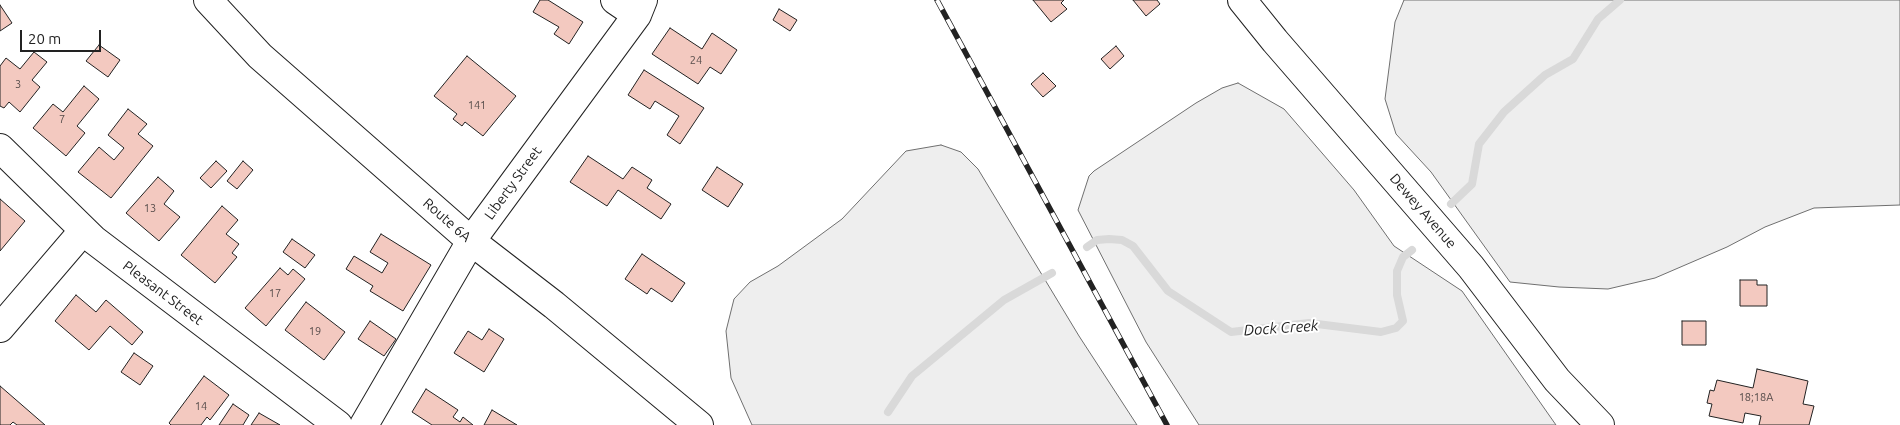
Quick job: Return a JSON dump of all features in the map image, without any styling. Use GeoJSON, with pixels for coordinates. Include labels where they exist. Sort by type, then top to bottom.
{"type":"FeatureCollection","features":[{"type":"Feature","properties":{"kind":"street","name":"Route 6A"},"geometry":{"type":"LineString","coordinates":[[208,0],[260,56],[471,241],[554,305],[700,425]]}},
{"type":"Feature","properties":{"kind":"street"},"geometry":{"type":"LineString","coordinates":[[614,0],[640,7]]}},
{"type":"Feature","properties":{"kind":"street","name":"Dewey Avenue"},"geometry":{"type":"LineString","coordinates":[[1242,0],[1275,41],[1471,267],[1557,380],[1600,425]]}},
{"type":"Feature","properties":{"kind":"street","name":"Liberty Street"},"geometry":{"type":"LineString","coordinates":[[364,425],[471,241],[640,7]]}},
{"type":"Feature","properties":{"kind":"street","name":"Pleasant Street"},"geometry":{"type":"LineString","coordinates":[[0,148],[83,231],[338,425]]}},
{"type":"Feature","properties":{"kind":"street"},"geometry":{"type":"LineString","coordinates":[[0,328],[83,231]]}},
{"type":"Feature","properties":{"kind":"shaded area"},"geometry":{"type":"Polygon","coordinates":[[[1404,0],[1900,0],[1900,205],[1814,208],[1765,227],[1727,247],[1655,278],[1608,289],[1510,282],[1431,172],[1396,134],[1385,99],[1395,22],[1404,0]]]}},
{"type":"Feature","properties":{"kind":"shaded area"},"geometry":{"type":"Polygon","coordinates":[[[1238,83],[1284,109],[1354,190],[1394,246],[1462,291],[1556,425],[1199,425],[1146,342],[1078,210],[1089,176],[1094,171],[1196,103],[1222,88],[1238,83]]]}},
{"type":"Feature","properties":{"kind":"shaded area"},"geometry":{"type":"Polygon","coordinates":[[[941,145],[961,152],[978,169],[1079,336],[1137,425],[752,425],[731,378],[726,331],[734,299],[750,282],[778,266],[842,219],[906,151],[941,145]]]}},
{"type":"Feature","properties":{"kind":"building"},"geometry":{"type":"Polygon","coordinates":[[[540,0],[548,0],[583,22],[569,44],[554,34],[559,27],[533,12],[540,0]]]}},
{"type":"Feature","properties":{"kind":"building"},"geometry":{"type":"Polygon","coordinates":[[[1033,0],[1064,0],[1061,3],[1067,9],[1051,22],[1033,0]]]}},
{"type":"Feature","properties":{"kind":"building"},"geometry":{"type":"Polygon","coordinates":[[[1133,0],[1157,0],[1160,4],[1146,16],[1133,0]]]}},
{"type":"Feature","properties":{"kind":"building"},"geometry":{"type":"Polygon","coordinates":[[[0,5],[12,23],[0,31],[0,5]]]}},
{"type":"Feature","properties":{"kind":"building"},"geometry":{"type":"Polygon","coordinates":[[[779,9],[797,20],[790,31],[773,20],[779,9]]]}},
{"type":"Feature","properties":{"kind":"building"},"geometry":{"type":"Polygon","coordinates":[[[670,28],[702,49],[712,33],[737,50],[721,74],[710,67],[698,84],[652,54],[670,28]]]}},
{"type":"Feature","properties":{"kind":"building"},"geometry":{"type":"Polygon","coordinates":[[[99,45],[120,60],[108,77],[86,61],[99,45]]]}},
{"type":"Feature","properties":{"kind":"building"},"geometry":{"type":"Polygon","coordinates":[[[1116,46],[1124,56],[1110,69],[1101,59],[1116,46]]]}},
{"type":"Feature","properties":{"kind":"building"},"geometry":{"type":"Polygon","coordinates":[[[34,52],[47,62],[32,80],[40,87],[20,112],[9,102],[4,108],[0,106],[0,66],[6,58],[20,69],[34,52]]]}},
{"type":"Feature","properties":{"kind":"building"},"geometry":{"type":"Polygon","coordinates":[[[467,56],[516,96],[483,136],[465,122],[462,126],[453,119],[457,114],[434,96],[467,56]]]}},
{"type":"Feature","properties":{"kind":"building"},"geometry":{"type":"Polygon","coordinates":[[[644,70],[704,108],[680,144],[667,135],[679,116],[655,101],[650,109],[628,95],[644,70]]]}},
{"type":"Feature","properties":{"kind":"building"},"geometry":{"type":"Polygon","coordinates":[[[1043,73],[1056,86],[1043,97],[1031,84],[1043,73]]]}},
{"type":"Feature","properties":{"kind":"building"},"geometry":{"type":"Polygon","coordinates":[[[84,86],[99,99],[77,126],[85,133],[66,156],[33,128],[53,104],[63,112],[84,86]]]}},
{"type":"Feature","properties":{"kind":"building"},"geometry":{"type":"Polygon","coordinates":[[[128,109],[147,124],[138,134],[153,146],[111,198],[78,172],[99,147],[114,160],[124,148],[108,135],[128,109]]]}},
{"type":"Feature","properties":{"kind":"building"},"geometry":{"type":"Polygon","coordinates":[[[588,156],[623,179],[632,167],[652,180],[647,188],[671,204],[661,219],[618,190],[607,206],[570,182],[588,156]]]}},
{"type":"Feature","properties":{"kind":"building"},"geometry":{"type":"Polygon","coordinates":[[[216,161],[227,171],[211,188],[200,178],[216,161]]]}},
{"type":"Feature","properties":{"kind":"building"},"geometry":{"type":"Polygon","coordinates":[[[243,161],[253,170],[237,189],[227,181],[243,161]]]}},
{"type":"Feature","properties":{"kind":"building"},"geometry":{"type":"Polygon","coordinates":[[[717,167],[743,184],[728,207],[702,190],[717,167]]]}},
{"type":"Feature","properties":{"kind":"building"},"geometry":{"type":"Polygon","coordinates":[[[158,177],[174,191],[164,204],[180,217],[159,241],[126,213],[158,177]]]}},
{"type":"Feature","properties":{"kind":"building"},"geometry":{"type":"Polygon","coordinates":[[[0,199],[25,221],[0,251],[0,199]]]}},
{"type":"Feature","properties":{"kind":"building"},"geometry":{"type":"Polygon","coordinates":[[[222,206],[238,220],[226,234],[239,244],[232,253],[237,257],[215,283],[181,255],[222,206]]]}},
{"type":"Feature","properties":{"kind":"building"},"geometry":{"type":"Polygon","coordinates":[[[381,234],[431,265],[403,311],[370,291],[373,286],[346,269],[354,256],[382,273],[388,263],[370,252],[381,234]]]}},
{"type":"Feature","properties":{"kind":"building"},"geometry":{"type":"Polygon","coordinates":[[[292,239],[315,255],[305,268],[283,252],[292,239]]]}},
{"type":"Feature","properties":{"kind":"building"},"geometry":{"type":"Polygon","coordinates":[[[642,254],[685,283],[672,302],[651,288],[647,294],[625,279],[642,254]]]}},
{"type":"Feature","properties":{"kind":"building"},"geometry":{"type":"Polygon","coordinates":[[[280,268],[288,275],[293,269],[305,279],[266,326],[245,308],[280,268]]]}},
{"type":"Feature","properties":{"kind":"building"},"geometry":{"type":"Polygon","coordinates":[[[1740,280],[1757,280],[1757,285],[1767,285],[1767,306],[1740,306],[1740,280]]]}},
{"type":"Feature","properties":{"kind":"building"},"geometry":{"type":"Polygon","coordinates":[[[76,295],[96,312],[106,300],[143,332],[132,345],[110,326],[89,350],[55,321],[76,295]]]}},
{"type":"Feature","properties":{"kind":"building"},"geometry":{"type":"Polygon","coordinates":[[[306,302],[345,332],[324,360],[285,330],[306,302]]]}},
{"type":"Feature","properties":{"kind":"building"},"geometry":{"type":"Polygon","coordinates":[[[370,321],[396,339],[384,356],[358,339],[370,321]]]}},
{"type":"Feature","properties":{"kind":"building"},"geometry":{"type":"Polygon","coordinates":[[[1682,321],[1706,321],[1706,345],[1682,345],[1682,321]]]}},
{"type":"Feature","properties":{"kind":"building"},"geometry":{"type":"Polygon","coordinates":[[[489,329],[504,339],[484,372],[454,353],[468,331],[482,340],[489,329]]]}},
{"type":"Feature","properties":{"kind":"building"},"geometry":{"type":"Polygon","coordinates":[[[134,353],[153,366],[140,385],[121,372],[134,353]]]}},
{"type":"Feature","properties":{"kind":"building"},"geometry":{"type":"Polygon","coordinates":[[[1757,369],[1808,381],[1803,404],[1814,406],[1809,425],[1759,425],[1761,416],[1745,413],[1743,423],[1709,416],[1712,404],[1707,403],[1710,390],[1714,391],[1717,380],[1753,388],[1757,369]]]}},
{"type":"Feature","properties":{"kind":"building"},"geometry":{"type":"Polygon","coordinates":[[[204,376],[229,395],[210,420],[207,417],[201,425],[171,425],[169,423],[204,376]]]}},
{"type":"Feature","properties":{"kind":"building"},"geometry":{"type":"Polygon","coordinates":[[[0,386],[45,425],[17,425],[13,422],[10,425],[0,425],[0,386]]]}},
{"type":"Feature","properties":{"kind":"building"},"geometry":{"type":"Polygon","coordinates":[[[426,389],[458,410],[453,417],[460,422],[463,417],[473,425],[432,425],[412,412],[426,389]]]}},
{"type":"Feature","properties":{"kind":"building"},"geometry":{"type":"Polygon","coordinates":[[[233,404],[249,415],[243,425],[219,425],[233,404]]]}},
{"type":"Feature","properties":{"kind":"building"},"geometry":{"type":"Polygon","coordinates":[[[492,410],[517,425],[484,425],[492,410]]]}},
{"type":"Feature","properties":{"kind":"building"},"geometry":{"type":"Polygon","coordinates":[[[259,413],[280,425],[251,425],[259,413]]]}},
{"type":"Feature","properties":{"kind":"waterway","name":"Dock Creek"},"geometry":{"type":"LineString","coordinates":[[1451,204],[1472,184],[1479,144],[1504,112],[1545,75],[1573,59],[1598,19],[1620,0]]}},
{"type":"Feature","properties":{"kind":"waterway","name":"Dock Creek"},"geometry":{"type":"LineString","coordinates":[[1087,247],[1097,240],[1109,239],[1122,240],[1133,246],[1168,291],[1231,332],[1309,323],[1381,332],[1396,328],[1403,321],[1397,295],[1397,271],[1403,257],[1412,250]]}},
{"type":"Feature","properties":{"kind":"waterway","name":"Dock Creek"},"geometry":{"type":"LineString","coordinates":[[888,412],[912,376],[1004,300],[1052,273]]}},
{"type":"Feature","properties":{"kind":"railway"},"geometry":{"type":"LineString","coordinates":[[937,0],[1167,425]]}}]}
